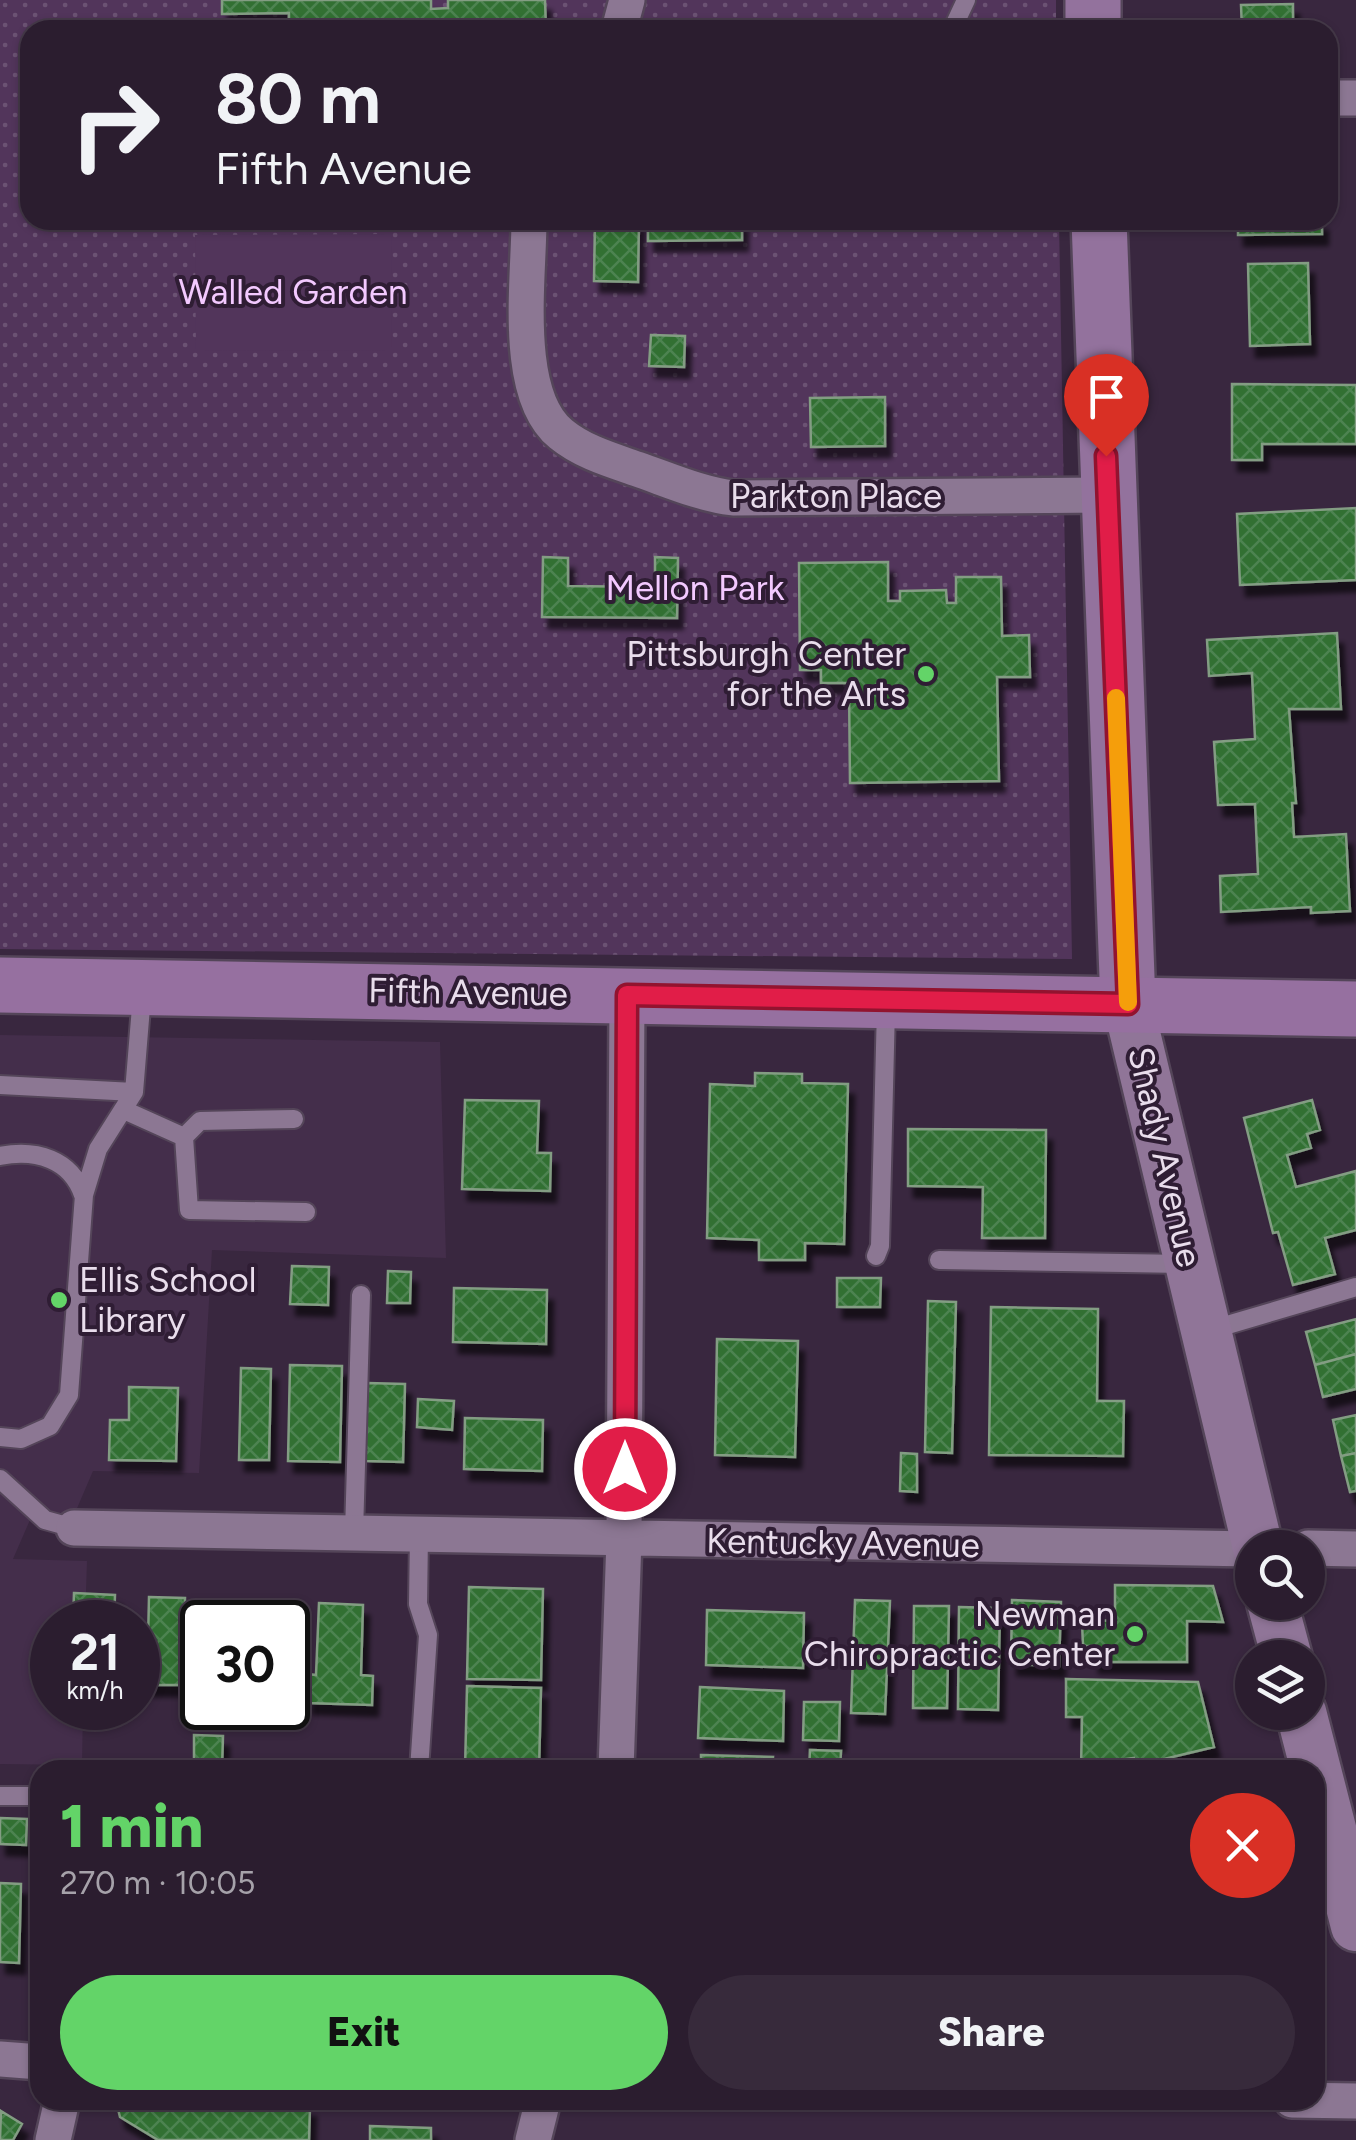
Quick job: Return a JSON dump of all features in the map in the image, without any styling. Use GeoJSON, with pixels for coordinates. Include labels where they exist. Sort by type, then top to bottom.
{"type":"FeatureCollection","features":[{"type":"Feature","properties":{"kind":"highway","name":"Fifth Avenue"},"geometry":{"type":"LineString","coordinates":[[0,985],[1356,1009]]}},
{"type":"Feature","properties":{"kind":"main road","name":"Shady Avenue"},"geometry":{"type":"LineString","coordinates":[[1099,230],[1128,1004],[1252,1530]]}},
{"type":"Feature","properties":{"kind":"main road"},"geometry":{"type":"LineString","coordinates":[[1306,1730],[1314,1760]]}},
{"type":"Feature","properties":{"kind":"main road"},"geometry":{"type":"LineString","coordinates":[[1325,1800],[1353,1902]]}},
{"type":"Feature","properties":{"kind":"street","name":"Parkton Place"},"geometry":{"type":"LineString","coordinates":[[530,230],[529,363],[535,397],[558,432],[597,455],[711,495],[733,498],[1108,495]]}},
{"type":"Feature","properties":{"kind":"street"},"geometry":{"type":"LineString","coordinates":[[616,1760],[624,1540],[627,995]]}},
{"type":"Feature","properties":{"kind":"street","name":"Kentucky Avenue"},"geometry":{"type":"LineString","coordinates":[[74,1528],[1235,1548]]}},
{"type":"Feature","properties":{"kind":"street"},"geometry":{"type":"LineString","coordinates":[[1325,1548],[1356,1549]]}},
{"type":"Feature","properties":{"kind":"street"},"geometry":{"type":"LineString","coordinates":[[0,2059],[30,2061]]}},
{"type":"Feature","properties":{"kind":"street"},"geometry":{"type":"LineString","coordinates":[[1325,2101],[1356,2102]]}},
{"type":"Feature","properties":{"kind":"street"},"geometry":{"type":"LineString","coordinates":[[533,2140],[540,2110]]}},
{"type":"Feature","properties":{"kind":"lane"},"geometry":{"type":"LineString","coordinates":[[0,1438],[21,1439],[50,1426],[70,1396],[84,1195],[98,1148],[134,1092],[142,987]]}},
{"type":"Feature","properties":{"kind":"lane"},"geometry":{"type":"LineString","coordinates":[[876,1256],[880,1246],[886,1000]]}},
{"type":"Feature","properties":{"kind":"lane"},"geometry":{"type":"LineString","coordinates":[[0,1085],[134,1092]]}},
{"type":"Feature","properties":{"kind":"lane"},"geometry":{"type":"LineString","coordinates":[[124,1110],[184,1137]]}},
{"type":"Feature","properties":{"kind":"lane"},"geometry":{"type":"LineString","coordinates":[[294,1118],[200,1121],[184,1137],[188,1210],[306,1212]]}},
{"type":"Feature","properties":{"kind":"lane"},"geometry":{"type":"LineString","coordinates":[[0,1156],[54,1159],[68,1168],[84,1195]]}},
{"type":"Feature","properties":{"kind":"lane"},"geometry":{"type":"LineString","coordinates":[[938,1260],[1190,1264]]}},
{"type":"Feature","properties":{"kind":"lane"},"geometry":{"type":"LineString","coordinates":[[1206,1332],[1356,1287]]}},
{"type":"Feature","properties":{"kind":"lane"},"geometry":{"type":"LineString","coordinates":[[354,1533],[362,1295]]}},
{"type":"Feature","properties":{"kind":"lane"},"geometry":{"type":"LineString","coordinates":[[0,1480],[45,1520],[74,1528]]}},
{"type":"Feature","properties":{"kind":"lane"},"geometry":{"type":"LineString","coordinates":[[419,1534],[418,1604],[428,1635],[420,1760]]}},
{"type":"Feature","properties":{"kind":"lane"},"geometry":{"type":"LineString","coordinates":[[0,1796],[30,1796]]}},
{"type":"Feature","properties":{"kind":"shaded area"},"geometry":{"type":"Polygon","coordinates":[[[0,1035],[440,1042],[446,1258],[212,1250],[199,1473],[93,1471],[75,1513],[33,1513],[13,1559],[87,1561],[86,1600],[30,1600],[30,1730],[83,1730],[82,1760],[30,1760],[30,1764],[0,1764],[0,1035]]]}},
{"type":"Feature","properties":{"kind":"green space","name":"Mellon Park"},"geometry":{"type":"Polygon","coordinates":[[[0,0],[1056,0],[1056,20],[20,20],[20,230],[1059,230],[1072,959],[0,949],[0,0]]]}},
{"type":"Feature","properties":{"kind":"green space","name":"Walled Garden"},"geometry":{"type":"Polygon","coordinates":[[[391,234],[392,350],[196,351],[195,235],[391,234]]]}},
{"type":"Feature","properties":{"kind":"building"},"geometry":{"type":"Polygon","coordinates":[[[222,0],[431,0],[431,9],[448,8],[448,0],[545,0],[546,20],[289,20],[289,13],[222,14],[222,0]]]}},
{"type":"Feature","properties":{"kind":"building"},"geometry":{"type":"Polygon","coordinates":[[[1293,4],[1293,20],[1242,20],[1241,5],[1293,4]]]}},
{"type":"Feature","properties":{"kind":"building"},"geometry":{"type":"Polygon","coordinates":[[[595,230],[639,230],[638,282],[594,281],[595,230]]]}},
{"type":"Feature","properties":{"kind":"building"},"geometry":{"type":"Polygon","coordinates":[[[648,230],[742,230],[742,240],[648,241],[648,230]]]}},
{"type":"Feature","properties":{"kind":"building"},"geometry":{"type":"Polygon","coordinates":[[[1238,230],[1322,230],[1322,234],[1238,235],[1238,230]]]}},
{"type":"Feature","properties":{"kind":"building"},"geometry":{"type":"Polygon","coordinates":[[[1308,263],[1310,344],[1250,346],[1248,264],[1308,263]]]}},
{"type":"Feature","properties":{"kind":"building"},"geometry":{"type":"Polygon","coordinates":[[[651,335],[685,336],[684,367],[649,366],[651,335]]]}},
{"type":"Feature","properties":{"kind":"building"},"geometry":{"type":"Polygon","coordinates":[[[1232,384],[1356,385],[1356,444],[1262,444],[1262,460],[1232,460],[1232,384]]]}},
{"type":"Feature","properties":{"kind":"building"},"geometry":{"type":"Polygon","coordinates":[[[885,397],[885,446],[811,447],[810,398],[885,397]]]}},
{"type":"Feature","properties":{"kind":"building"},"geometry":{"type":"Polygon","coordinates":[[[1356,508],[1356,580],[1240,585],[1237,514],[1356,508]]]}},
{"type":"Feature","properties":{"kind":"building"},"geometry":{"type":"Polygon","coordinates":[[[543,557],[568,558],[568,586],[655,587],[655,557],[678,558],[677,618],[542,617],[543,557]]]}},
{"type":"Feature","properties":{"kind":"building","name":"Pittsburgh Center for the Arts"},"geometry":{"type":"Polygon","coordinates":[[[888,562],[888,601],[900,601],[900,591],[946,590],[947,603],[956,603],[956,577],[1001,577],[1002,636],[1029,635],[1030,677],[997,677],[999,781],[850,783],[849,683],[821,683],[821,670],[800,670],[799,563],[888,562]]]}},
{"type":"Feature","properties":{"kind":"building"},"geometry":{"type":"Polygon","coordinates":[[[1337,633],[1341,709],[1289,709],[1296,803],[1292,803],[1294,837],[1346,834],[1350,911],[1311,913],[1311,907],[1221,912],[1220,876],[1258,874],[1255,804],[1218,805],[1214,742],[1255,739],[1252,673],[1209,676],[1207,640],[1337,633]]]}},
{"type":"Feature","properties":{"kind":"building"},"geometry":{"type":"Polygon","coordinates":[[[755,1073],[802,1074],[802,1083],[848,1084],[844,1244],[805,1243],[805,1260],[759,1260],[759,1240],[707,1238],[710,1084],[755,1086],[755,1073]]]}},
{"type":"Feature","properties":{"kind":"building"},"geometry":{"type":"Polygon","coordinates":[[[465,1100],[539,1101],[537,1153],[551,1153],[550,1191],[462,1189],[465,1100]]]}},
{"type":"Feature","properties":{"kind":"building"},"geometry":{"type":"Polygon","coordinates":[[[1312,1100],[1320,1130],[1307,1134],[1311,1148],[1287,1155],[1296,1187],[1356,1171],[1356,1230],[1325,1238],[1335,1274],[1293,1285],[1278,1232],[1273,1233],[1244,1118],[1312,1100]]]}},
{"type":"Feature","properties":{"kind":"building"},"geometry":{"type":"Polygon","coordinates":[[[908,1129],[1046,1130],[1045,1238],[982,1238],[983,1187],[908,1186],[908,1129]]]}},
{"type":"Feature","properties":{"kind":"building"},"geometry":{"type":"Polygon","coordinates":[[[292,1266],[329,1267],[328,1305],[290,1304],[292,1266]]]}},
{"type":"Feature","properties":{"kind":"building"},"geometry":{"type":"Polygon","coordinates":[[[388,1271],[411,1272],[410,1303],[387,1303],[388,1271]]]}},
{"type":"Feature","properties":{"kind":"building"},"geometry":{"type":"Polygon","coordinates":[[[837,1278],[881,1278],[880,1307],[837,1307],[837,1278]]]}},
{"type":"Feature","properties":{"kind":"building"},"geometry":{"type":"Polygon","coordinates":[[[454,1288],[547,1290],[546,1344],[453,1342],[454,1288]]]}},
{"type":"Feature","properties":{"kind":"building"},"geometry":{"type":"Polygon","coordinates":[[[928,1301],[956,1302],[952,1453],[925,1452],[928,1301]]]}},
{"type":"Feature","properties":{"kind":"building"},"geometry":{"type":"Polygon","coordinates":[[[991,1307],[1098,1309],[1097,1401],[1124,1401],[1123,1456],[989,1455],[991,1307]]]}},
{"type":"Feature","properties":{"kind":"building"},"geometry":{"type":"Polygon","coordinates":[[[1356,1319],[1356,1354],[1315,1365],[1306,1332],[1356,1319]]]}},
{"type":"Feature","properties":{"kind":"building"},"geometry":{"type":"Polygon","coordinates":[[[717,1339],[798,1341],[795,1457],[715,1455],[717,1339]]]}},
{"type":"Feature","properties":{"kind":"building"},"geometry":{"type":"Polygon","coordinates":[[[1356,1354],[1356,1389],[1323,1397],[1315,1365],[1356,1354]]]}},
{"type":"Feature","properties":{"kind":"building"},"geometry":{"type":"Polygon","coordinates":[[[290,1365],[342,1366],[340,1462],[288,1461],[290,1365]]]}},
{"type":"Feature","properties":{"kind":"building"},"geometry":{"type":"Polygon","coordinates":[[[241,1368],[271,1369],[269,1460],[239,1460],[241,1368]]]}},
{"type":"Feature","properties":{"kind":"building"},"geometry":{"type":"Polygon","coordinates":[[[367,1383],[405,1384],[403,1462],[365,1461],[367,1383]]]}},
{"type":"Feature","properties":{"kind":"building"},"geometry":{"type":"Polygon","coordinates":[[[129,1387],[178,1388],[176,1461],[109,1460],[110,1420],[129,1420],[129,1387]]]}},
{"type":"Feature","properties":{"kind":"building"},"geometry":{"type":"Polygon","coordinates":[[[418,1399],[454,1401],[452,1430],[417,1427],[418,1399]]]}},
{"type":"Feature","properties":{"kind":"building"},"geometry":{"type":"Polygon","coordinates":[[[1356,1415],[1356,1453],[1341,1456],[1333,1420],[1356,1415]]]}},
{"type":"Feature","properties":{"kind":"building"},"geometry":{"type":"Polygon","coordinates":[[[465,1418],[543,1420],[542,1471],[464,1469],[465,1418]]]}},
{"type":"Feature","properties":{"kind":"building"},"geometry":{"type":"Polygon","coordinates":[[[901,1453],[917,1454],[917,1492],[900,1491],[901,1453]]]}},
{"type":"Feature","properties":{"kind":"building"},"geometry":{"type":"Polygon","coordinates":[[[1356,1453],[1356,1491],[1350,1492],[1341,1456],[1356,1453]]]}},
{"type":"Feature","properties":{"kind":"building","name":"Newman Chiropractic Center"},"geometry":{"type":"Polygon","coordinates":[[[1115,1585],[1213,1586],[1223,1622],[1187,1621],[1187,1662],[1093,1662],[1093,1646],[1083,1646],[1082,1622],[1115,1620],[1115,1585]]]}},
{"type":"Feature","properties":{"kind":"building"},"geometry":{"type":"Polygon","coordinates":[[[469,1587],[543,1589],[541,1680],[467,1679],[469,1587]]]}},
{"type":"Feature","properties":{"kind":"building"},"geometry":{"type":"Polygon","coordinates":[[[74,1593],[115,1595],[115,1600],[74,1600],[74,1593]]]}},
{"type":"Feature","properties":{"kind":"building"},"geometry":{"type":"Polygon","coordinates":[[[185,1598],[180,1600],[180,1685],[160,1685],[160,1600],[149,1600],[185,1598]]]}},
{"type":"Feature","properties":{"kind":"building"},"geometry":{"type":"Polygon","coordinates":[[[855,1600],[890,1601],[885,1714],[851,1713],[855,1600]]]}},
{"type":"Feature","properties":{"kind":"building"},"geometry":{"type":"Polygon","coordinates":[[[1012,1600],[1061,1602],[1059,1666],[1011,1664],[1012,1600]]]}},
{"type":"Feature","properties":{"kind":"building"},"geometry":{"type":"Polygon","coordinates":[[[319,1603],[363,1605],[361,1675],[373,1676],[372,1705],[310,1703],[310,1674],[316,1675],[319,1603]]]}},
{"type":"Feature","properties":{"kind":"building"},"geometry":{"type":"Polygon","coordinates":[[[914,1606],[949,1606],[947,1708],[913,1708],[914,1606]]]}},
{"type":"Feature","properties":{"kind":"building"},"geometry":{"type":"Polygon","coordinates":[[[959,1607],[1000,1608],[998,1710],[958,1709],[959,1607]]]}},
{"type":"Feature","properties":{"kind":"building"},"geometry":{"type":"Polygon","coordinates":[[[707,1610],[804,1613],[803,1668],[706,1665],[707,1610]]]}},
{"type":"Feature","properties":{"kind":"building"},"geometry":{"type":"Polygon","coordinates":[[[1066,1679],[1198,1682],[1214,1747],[1160,1760],[1081,1760],[1082,1717],[1066,1717],[1066,1679]]]}},
{"type":"Feature","properties":{"kind":"building"},"geometry":{"type":"Polygon","coordinates":[[[467,1686],[541,1688],[539,1760],[465,1760],[467,1686]]]}},
{"type":"Feature","properties":{"kind":"building"},"geometry":{"type":"Polygon","coordinates":[[[700,1687],[784,1691],[783,1741],[698,1738],[700,1687]]]}},
{"type":"Feature","properties":{"kind":"building"},"geometry":{"type":"Polygon","coordinates":[[[804,1702],[840,1702],[839,1741],[803,1740],[804,1702]]]}},
{"type":"Feature","properties":{"kind":"building"},"geometry":{"type":"Polygon","coordinates":[[[194,1735],[223,1736],[222,1760],[194,1760],[194,1735]]]}},
{"type":"Feature","properties":{"kind":"building"},"geometry":{"type":"Polygon","coordinates":[[[810,1750],[841,1751],[841,1760],[810,1760],[810,1750]]]}},
{"type":"Feature","properties":{"kind":"building"},"geometry":{"type":"Polygon","coordinates":[[[701,1755],[773,1757],[773,1760],[701,1760],[701,1755]]]}},
{"type":"Feature","properties":{"kind":"building"},"geometry":{"type":"Polygon","coordinates":[[[0,1818],[27,1819],[26,1845],[0,1844],[0,1818]]]}},
{"type":"Feature","properties":{"kind":"building"},"geometry":{"type":"Polygon","coordinates":[[[0,1883],[21,1884],[19,1963],[0,1962],[0,1883]]]}},
{"type":"Feature","properties":{"kind":"building"},"geometry":{"type":"Polygon","coordinates":[[[118,2110],[310,2110],[309,2140],[158,2140],[120,2117],[118,2110]]]}},
{"type":"Feature","properties":{"kind":"building"},"geometry":{"type":"Polygon","coordinates":[[[1,2111],[22,2124],[13,2140],[0,2140],[1,2111]]]}},
{"type":"Feature","properties":{"kind":"building"},"geometry":{"type":"Polygon","coordinates":[[[370,2126],[431,2128],[431,2140],[370,2140],[370,2126]]]}},
{"type":"Feature","properties":{"kind":"slow traffic"},"geometry":{"type":"LineString","coordinates":[[1116,698],[1128,1002]]}},
{"type":"Feature","properties":{"kind":"place","name":"Pittsburgh Center for the Arts"},"geometry":{"type":"Point","coordinates":[926,674]}},
{"type":"Feature","properties":{"kind":"place","name":"Ellis School Library"},"geometry":{"type":"Point","coordinates":[59,1300]}},
{"type":"Feature","properties":{"kind":"place","name":"Newman Chiropractic Center"},"geometry":{"type":"Point","coordinates":[1135,1634]}},
{"type":"Feature","properties":{"kind":"route"},"geometry":{"type":"LineString","coordinates":[[625,1469],[627,995],[1128,1004],[1106,456]]}}]}
